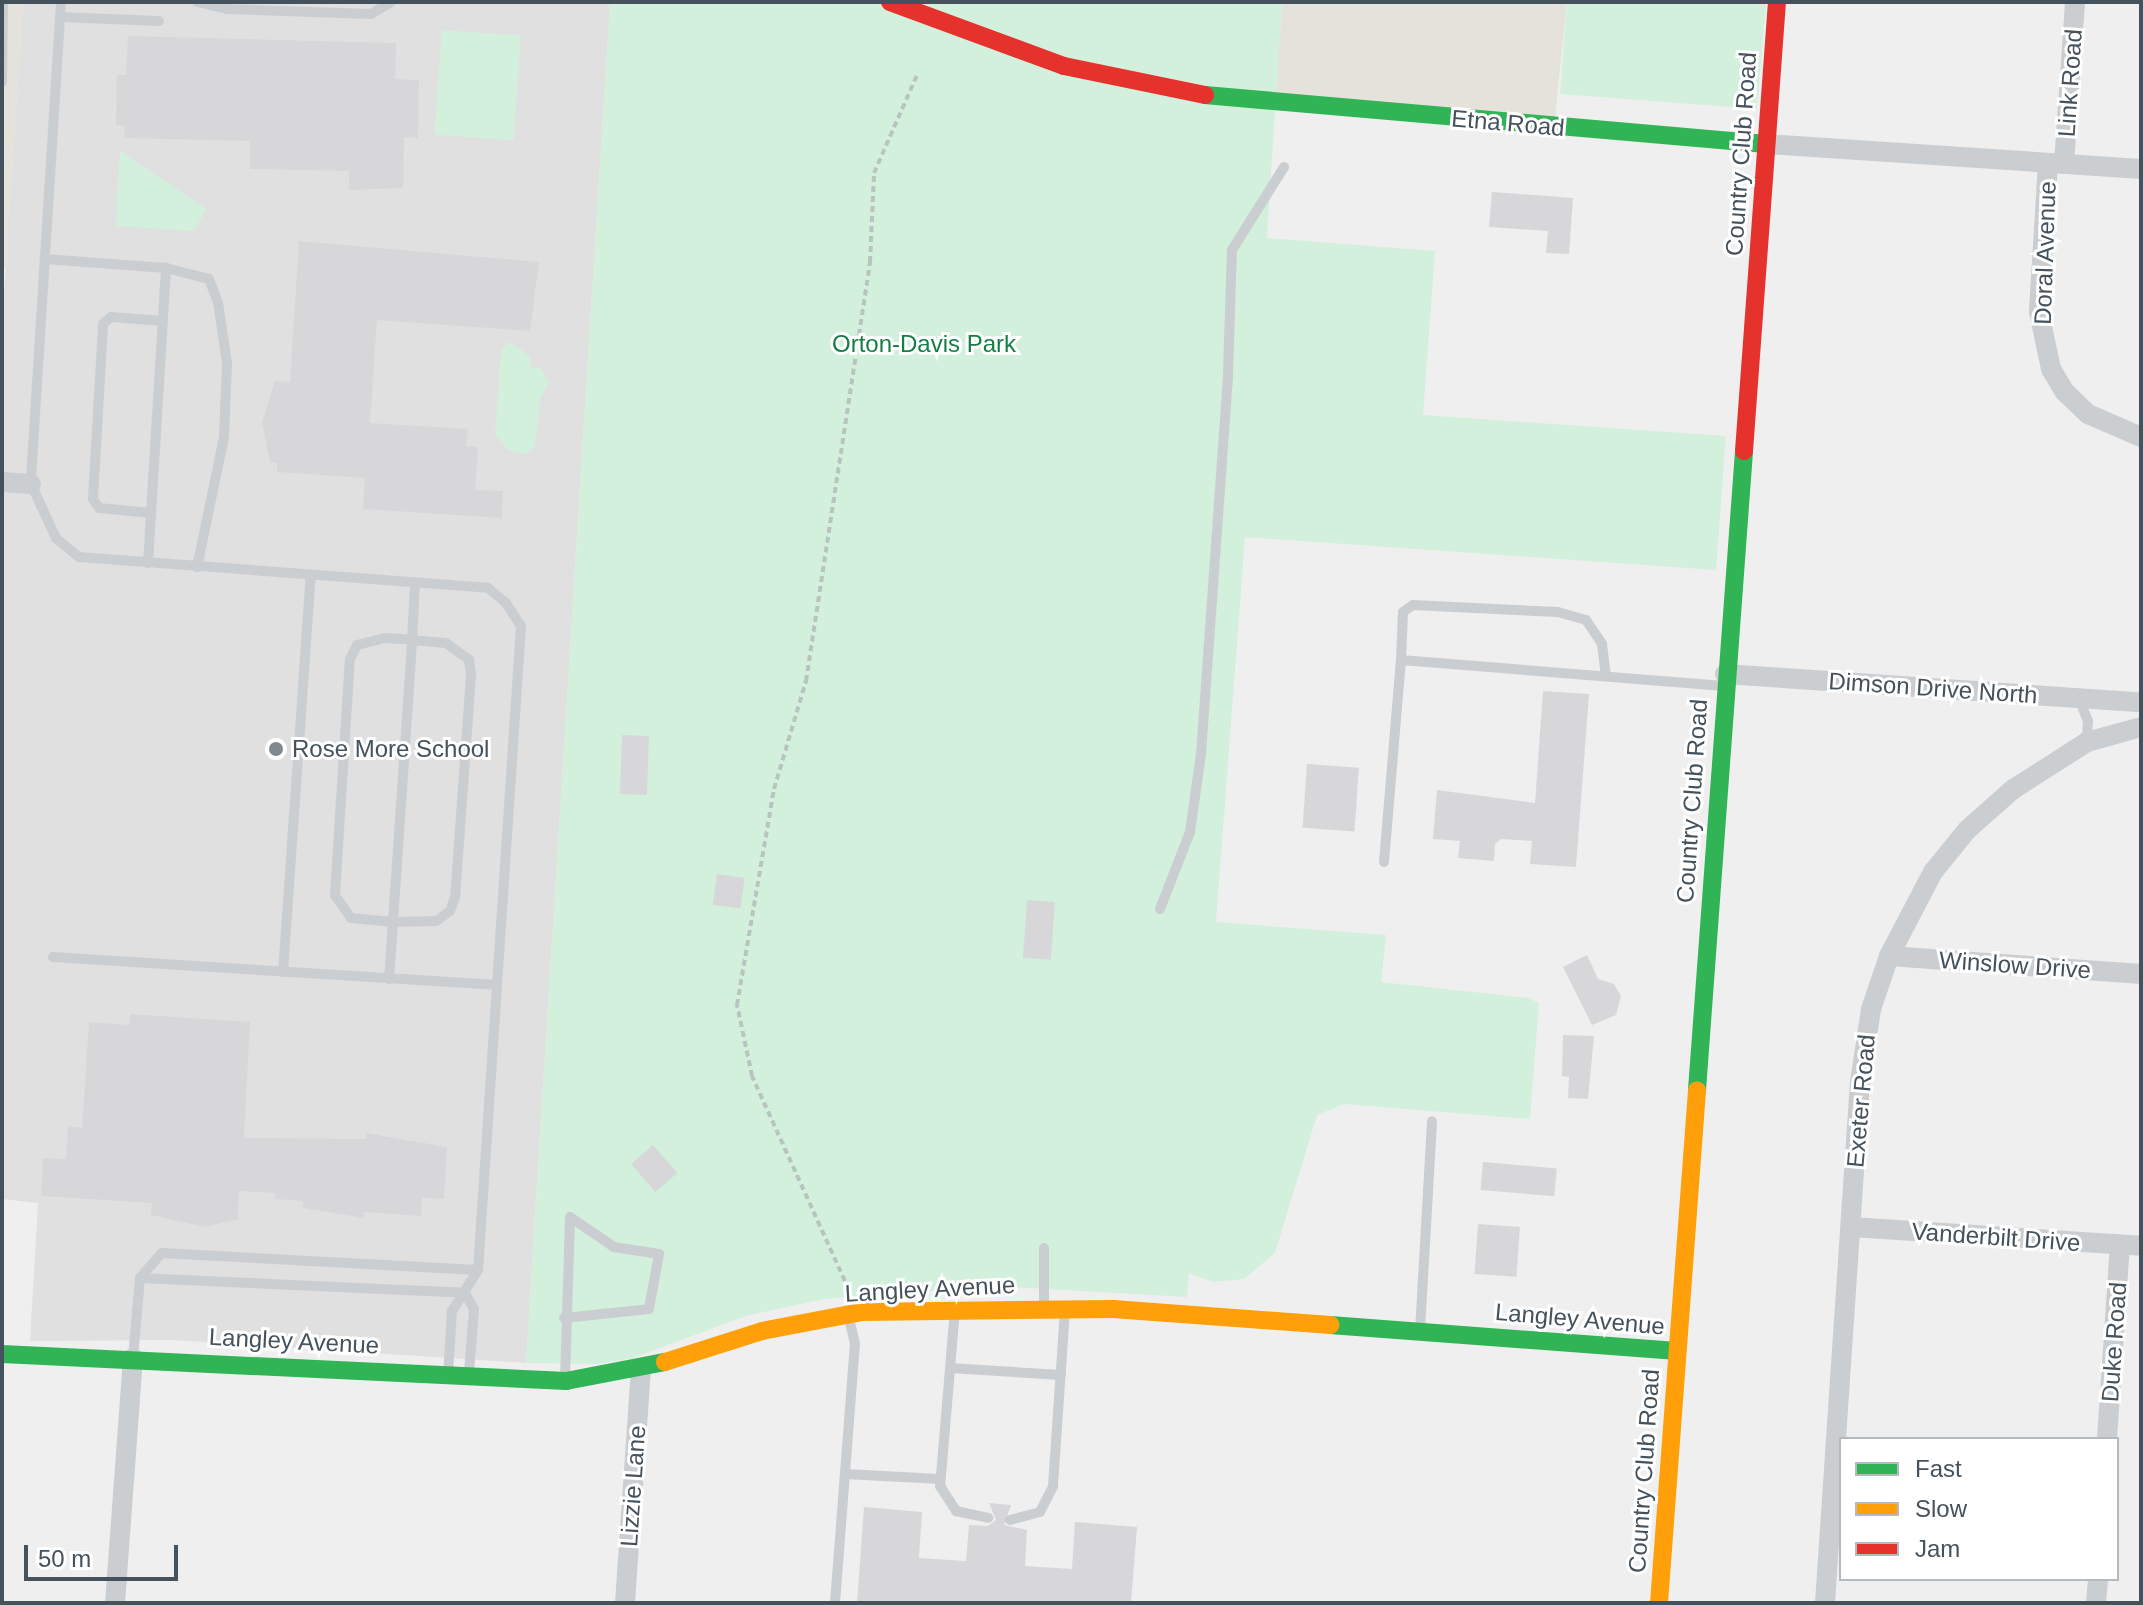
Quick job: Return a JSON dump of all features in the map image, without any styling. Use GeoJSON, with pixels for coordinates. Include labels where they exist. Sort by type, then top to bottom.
{"type":"FeatureCollection","features":[{"type":"Feature","properties":{"kind":"street","name":"Etna Road"},"geometry":{"type":"LineString","coordinates":[[890,2],[1064,66],[1191,95],[1766,144],[2141,169]]}},
{"type":"Feature","properties":{"kind":"street","name":"Country Club Road"},"geometry":{"type":"LineString","coordinates":[[1659,1603],[1777,2]]}},
{"type":"Feature","properties":{"kind":"street","name":"Link Road"},"geometry":{"type":"LineString","coordinates":[[2056,164],[2075,2]]}},
{"type":"Feature","properties":{"kind":"street","name":"Doral Avenue"},"geometry":{"type":"LineString","coordinates":[[2056,164],[2039,312],[2051,369],[2064,391],[2088,414],[2141,437]]}},
{"type":"Feature","properties":{"kind":"street"},"geometry":{"type":"LineString","coordinates":[[2,482],[31,484]]}},
{"type":"Feature","properties":{"kind":"street","name":"Dimson Drive North"},"geometry":{"type":"LineString","coordinates":[[1725,680],[2141,702]]}},
{"type":"Feature","properties":{"kind":"street","name":"Exeter Road"},"geometry":{"type":"LineString","coordinates":[[1825,1603],[1860,1082],[1871,1009],[1889,956],[1933,872],[1967,830],[2012,790],[2087,742],[2141,727]]}},
{"type":"Feature","properties":{"kind":"street","name":"Winslow Drive"},"geometry":{"type":"LineString","coordinates":[[1889,956],[2141,974]]}},
{"type":"Feature","properties":{"kind":"street","name":"Vanderbilt Drive"},"geometry":{"type":"LineString","coordinates":[[1851,1227],[2131,1246]]}},
{"type":"Feature","properties":{"kind":"street","name":"Duke Road"},"geometry":{"type":"LineString","coordinates":[[2107,1437],[2131,1246]]}},
{"type":"Feature","properties":{"kind":"street","name":"Langley Avenue"},"geometry":{"type":"LineString","coordinates":[[2,1354],[566,1381],[641,1370],[762,1331],[856,1314],[955,1307],[1065,1308],[1420,1330],[1677,1351]]}},
{"type":"Feature","properties":{"kind":"street"},"geometry":{"type":"LineString","coordinates":[[115,1603],[133,1358]]}},
{"type":"Feature","properties":{"kind":"street","name":"Lizzie Lane"},"geometry":{"type":"LineString","coordinates":[[625,1603],[641,1370]]}},
{"type":"Feature","properties":{"kind":"street"},"geometry":{"type":"LineString","coordinates":[[2096,1603],[2098,1581]]}},
{"type":"Feature","properties":{"kind":"lane"},"geometry":{"type":"LineString","coordinates":[[2,82],[3,2]]}},
{"type":"Feature","properties":{"kind":"lane"},"geometry":{"type":"LineString","coordinates":[[61,2],[31,484],[56,538],[79,557],[488,588],[506,603],[521,626],[494,985],[478,1270],[452,1311],[448,1375]]}},
{"type":"Feature","properties":{"kind":"lane"},"geometry":{"type":"LineString","coordinates":[[197,2],[227,9],[371,14],[391,2]]}},
{"type":"Feature","properties":{"kind":"lane"},"geometry":{"type":"LineString","coordinates":[[60,17],[159,21]]}},
{"type":"Feature","properties":{"kind":"lane"},"geometry":{"type":"LineString","coordinates":[[1160,909],[1190,832],[1201,754],[1228,374],[1232,250],[1284,167]]}},
{"type":"Feature","properties":{"kind":"lane"},"geometry":{"type":"LineString","coordinates":[[45,259],[166,268],[209,279],[218,302],[227,363],[224,437],[197,567]]}},
{"type":"Feature","properties":{"kind":"lane"},"geometry":{"type":"LineString","coordinates":[[148,563],[166,268]]}},
{"type":"Feature","properties":{"kind":"lane"},"geometry":{"type":"LineString","coordinates":[[151,513],[99,508],[93,499],[103,324],[111,317],[163,321]]}},
{"type":"Feature","properties":{"kind":"lane"},"geometry":{"type":"LineString","coordinates":[[283,972],[311,576]]}},
{"type":"Feature","properties":{"kind":"lane"},"geometry":{"type":"LineString","coordinates":[[389,979],[415,583]]}},
{"type":"Feature","properties":{"kind":"lane"},"geometry":{"type":"LineString","coordinates":[[1384,862],[1403,612],[1413,605],[1558,612],[1586,620],[1602,644],[1606,675]]}},
{"type":"Feature","properties":{"kind":"lane"},"geometry":{"type":"LineString","coordinates":[[386,638],[446,643],[469,660],[471,675],[455,897],[450,911],[436,921],[393,922],[351,918],[335,895],[350,659],[357,645],[386,638]]}},
{"type":"Feature","properties":{"kind":"lane"},"geometry":{"type":"LineString","coordinates":[[1401,660],[1725,680]]}},
{"type":"Feature","properties":{"kind":"lane"},"geometry":{"type":"LineString","coordinates":[[2079,698],[2088,721],[2087,742]]}},
{"type":"Feature","properties":{"kind":"lane"},"geometry":{"type":"LineString","coordinates":[[53,957],[494,985]]}},
{"type":"Feature","properties":{"kind":"lane"},"geometry":{"type":"LineString","coordinates":[[1420,1330],[1432,1121]]}},
{"type":"Feature","properties":{"kind":"lane"},"geometry":{"type":"LineString","coordinates":[[564,1318],[649,1309],[659,1254],[614,1247],[570,1217],[564,1318],[566,1381]]}},
{"type":"Feature","properties":{"kind":"lane"},"geometry":{"type":"LineString","coordinates":[[1044,1248],[1044,1308]]}},
{"type":"Feature","properties":{"kind":"lane"},"geometry":{"type":"LineString","coordinates":[[133,1358],[140,1278],[162,1253],[478,1270]]}},
{"type":"Feature","properties":{"kind":"lane"},"geometry":{"type":"LineString","coordinates":[[140,1278],[465,1293]]}},
{"type":"Feature","properties":{"kind":"lane"},"geometry":{"type":"LineString","coordinates":[[465,1293],[474,1309],[468,1376]]}},
{"type":"Feature","properties":{"kind":"lane"},"geometry":{"type":"LineString","coordinates":[[955,1307],[940,1479],[945,1501],[956,1511],[988,1518]]}},
{"type":"Feature","properties":{"kind":"lane"},"geometry":{"type":"LineString","coordinates":[[1010,1520],[1028,1519],[1048,1501],[1065,1308]]}},
{"type":"Feature","properties":{"kind":"lane"},"geometry":{"type":"LineString","coordinates":[[835,1603],[856,1314]]}},
{"type":"Feature","properties":{"kind":"lane"},"geometry":{"type":"LineString","coordinates":[[950,1368],[1061,1375]]}},
{"type":"Feature","properties":{"kind":"lane"},"geometry":{"type":"LineString","coordinates":[[845,1474],[940,1479]]}},
{"type":"Feature","properties":{"kind":"path"},"geometry":{"type":"LineString","coordinates":[[856,1314],[752,1076],[737,1005],[774,789],[806,681],[870,262],[874,173],[917,75]]}},
{"type":"Feature","properties":{"kind":"shaded area"},"geometry":{"type":"Polygon","coordinates":[[[2,2],[23,2],[6,268],[2,268],[2,2]]]}},
{"type":"Feature","properties":{"kind":"shaded area"},"geometry":{"type":"Polygon","coordinates":[[[23,2],[610,2],[526,1363],[172,1340],[30,1341],[38,1203],[2,1199],[2,324],[23,2]]]}},
{"type":"Feature","properties":{"kind":"shaded area"},"geometry":{"type":"Polygon","coordinates":[[[1282,2],[1567,2],[1554,127],[1275,105],[1282,2]]]}},
{"type":"Feature","properties":{"kind":"green space","name":"Orton-Davis Park"},"geometry":{"type":"Polygon","coordinates":[[[610,2],[1282,2],[1267,238],[1435,251],[1423,415],[1726,436],[1716,570],[1245,537],[1216,922],[1386,935],[1381,982],[1528,998],[1539,1003],[1530,1119],[1344,1104],[1317,1115],[1275,1253],[1244,1279],[1213,1282],[1189,1273],[1187,1297],[992,1286],[824,1299],[746,1316],[633,1358],[598,1364],[526,1363],[610,2]]]}},
{"type":"Feature","properties":{"kind":"green space"},"geometry":{"type":"Polygon","coordinates":[[[1567,2],[1766,2],[1757,109],[1560,94],[1567,2]]]}},
{"type":"Feature","properties":{"kind":"green space"},"geometry":{"type":"Polygon","coordinates":[[[442,30],[521,36],[513,140],[435,135],[442,30]]]}},
{"type":"Feature","properties":{"kind":"green space"},"geometry":{"type":"Polygon","coordinates":[[[120,151],[206,209],[194,231],[116,226],[120,151]]]}},
{"type":"Feature","properties":{"kind":"green space"},"geometry":{"type":"Polygon","coordinates":[[[509,342],[530,356],[530,367],[541,368],[549,382],[540,400],[535,446],[525,454],[508,450],[495,435],[501,350],[509,342]]]}},
{"type":"Feature","properties":{"kind":"building"},"geometry":{"type":"Polygon","coordinates":[[[128,36],[396,43],[395,79],[419,80],[418,138],[404,137],[403,188],[349,190],[349,171],[250,169],[250,141],[124,138],[125,126],[116,125],[117,75],[126,75],[128,36]]]}},
{"type":"Feature","properties":{"kind":"building"},"geometry":{"type":"Polygon","coordinates":[[[1492,192],[1573,198],[1569,254],[1546,253],[1548,231],[1489,227],[1492,192]]]}},
{"type":"Feature","properties":{"kind":"building"},"geometry":{"type":"Polygon","coordinates":[[[299,241],[539,262],[530,331],[377,320],[370,423],[468,429],[466,446],[478,447],[475,490],[503,491],[502,518],[363,509],[365,478],[277,472],[277,463],[270,463],[262,422],[275,381],[290,382],[299,241]]]}},
{"type":"Feature","properties":{"kind":"building"},"geometry":{"type":"Polygon","coordinates":[[[1543,691],[1589,694],[1576,867],[1530,864],[1532,841],[1501,839],[1495,844],[1494,861],[1458,858],[1460,841],[1433,839],[1437,790],[1535,803],[1543,691]]]}},
{"type":"Feature","properties":{"kind":"building"},"geometry":{"type":"Polygon","coordinates":[[[622,735],[649,736],[647,795],[620,794],[622,735]]]}},
{"type":"Feature","properties":{"kind":"building"},"geometry":{"type":"Polygon","coordinates":[[[1307,764],[1359,768],[1354,831],[1303,828],[1307,764]]]}},
{"type":"Feature","properties":{"kind":"building"},"geometry":{"type":"Polygon","coordinates":[[[717,874],[745,878],[740,909],[713,905],[717,874]]]}},
{"type":"Feature","properties":{"kind":"building"},"geometry":{"type":"Polygon","coordinates":[[[1027,900],[1055,902],[1051,960],[1023,958],[1027,900]]]}},
{"type":"Feature","properties":{"kind":"building"},"geometry":{"type":"Polygon","coordinates":[[[1587,955],[1598,979],[1614,984],[1621,996],[1616,1015],[1592,1025],[1563,967],[1587,955]]]}},
{"type":"Feature","properties":{"kind":"building"},"geometry":{"type":"Polygon","coordinates":[[[130,1014],[250,1022],[244,1138],[366,1139],[366,1133],[447,1147],[444,1199],[422,1198],[421,1216],[364,1212],[363,1218],[303,1208],[303,1201],[275,1199],[275,1193],[239,1191],[238,1219],[205,1227],[151,1215],[152,1203],[41,1196],[43,1158],[66,1159],[68,1126],[82,1128],[89,1022],[129,1025],[130,1014]]]}},
{"type":"Feature","properties":{"kind":"building"},"geometry":{"type":"Polygon","coordinates":[[[1563,1035],[1594,1036],[1588,1099],[1568,1098],[1569,1077],[1562,1076],[1563,1035]]]}},
{"type":"Feature","properties":{"kind":"building"},"geometry":{"type":"Polygon","coordinates":[[[653,1145],[677,1173],[655,1192],[631,1164],[653,1145]]]}},
{"type":"Feature","properties":{"kind":"building"},"geometry":{"type":"Polygon","coordinates":[[[1483,1162],[1557,1168],[1554,1196],[1481,1190],[1483,1162]]]}},
{"type":"Feature","properties":{"kind":"building"},"geometry":{"type":"Polygon","coordinates":[[[1478,1224],[1520,1227],[1516,1277],[1475,1274],[1478,1224]]]}},
{"type":"Feature","properties":{"kind":"building"},"geometry":{"type":"Polygon","coordinates":[[[989,1503],[1011,1505],[1004,1525],[1027,1530],[1025,1566],[1072,1569],[1075,1522],[1137,1527],[1131,1603],[857,1603],[864,1507],[922,1512],[919,1558],[966,1561],[969,1525],[988,1526],[996,1520],[989,1503]]]}},
{"type":"Feature","properties":{"kind":"traffic: fast"},"geometry":{"type":"LineString","coordinates":[[1205,95],[1766,144]]}},
{"type":"Feature","properties":{"kind":"traffic: fast"},"geometry":{"type":"LineString","coordinates":[[1697,1090],[1744,451]]}},
{"type":"Feature","properties":{"kind":"traffic: fast"},"geometry":{"type":"LineString","coordinates":[[1330,1325],[1677,1351]]}},
{"type":"Feature","properties":{"kind":"traffic: fast"},"geometry":{"type":"LineString","coordinates":[[2,1354],[566,1381],[665,1362]]}},
{"type":"Feature","properties":{"kind":"traffic: slow"},"geometry":{"type":"LineString","coordinates":[[1659,1603],[1697,1090]]}},
{"type":"Feature","properties":{"kind":"traffic: slow"},"geometry":{"type":"LineString","coordinates":[[665,1362],[762,1331],[862,1312],[1113,1309],[1330,1325]]}},
{"type":"Feature","properties":{"kind":"traffic: jam"},"geometry":{"type":"LineString","coordinates":[[890,2],[1064,66],[1205,95]]}},
{"type":"Feature","properties":{"kind":"traffic: jam"},"geometry":{"type":"LineString","coordinates":[[1744,451],[1777,2]]}},
{"type":"Feature","properties":{"kind":"place","name":"Rose More School"},"geometry":{"type":"Point","coordinates":[276,749]}}]}
